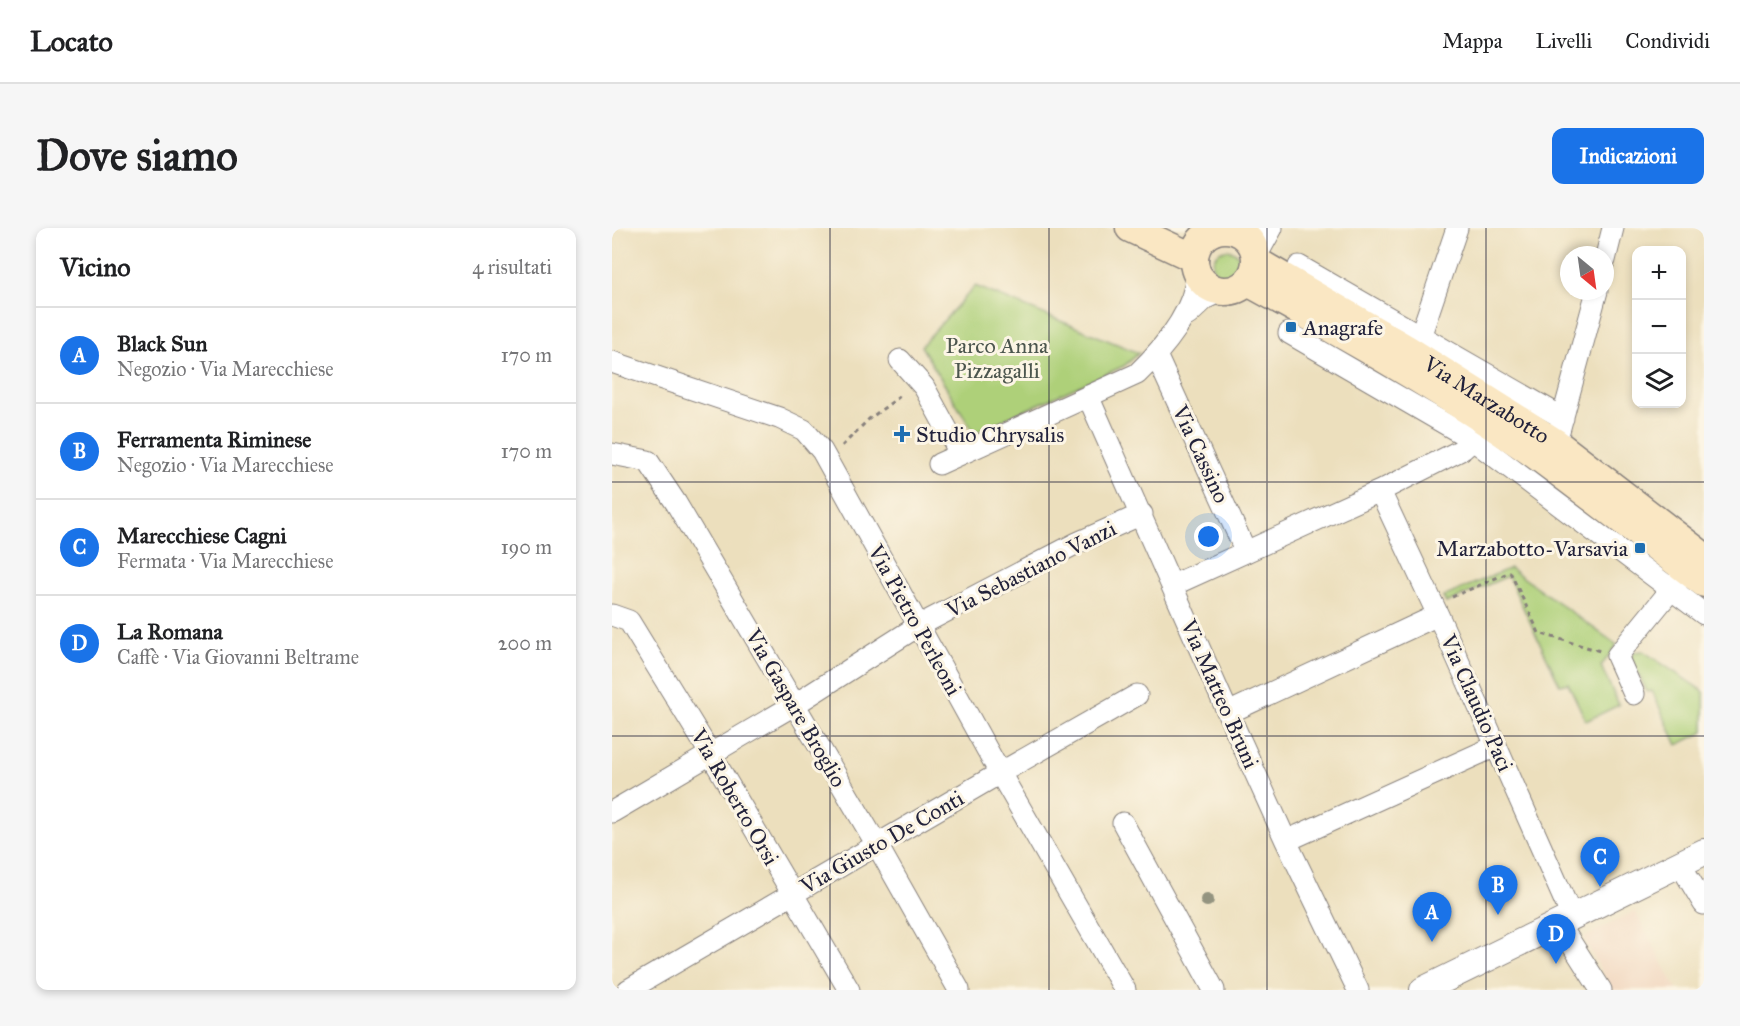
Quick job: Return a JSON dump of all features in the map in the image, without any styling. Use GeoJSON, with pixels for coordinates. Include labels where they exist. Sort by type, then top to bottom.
{"type":"FeatureCollection","features":[{"type":"Feature","properties":{"kind":"main road"},"geometry":{"type":"LineString","coordinates":[[1130,228],[1194,249]]}},
{"type":"Feature","properties":{"kind":"main road"},"geometry":{"type":"LineString","coordinates":[[1230,229],[1251,252],[1235,290],[1221,291],[1205,285],[1194,249],[1211,231],[1230,229]]}},
{"type":"Feature","properties":{"kind":"main road","name":"Via Marzabotto"},"geometry":{"type":"LineString","coordinates":[[1251,252],[1407,349],[1560,431],[1691,575]]}},
{"type":"Feature","properties":{"kind":"main road","name":"Via Marzabotto"},"geometry":{"type":"LineString","coordinates":[[1251,252],[1376,355],[1482,433],[1537,456],[1691,575]]}},
{"type":"Feature","properties":{"kind":"street"},"geometry":{"type":"LineString","coordinates":[[1251,252],[1272,228]]}},
{"type":"Feature","properties":{"kind":"street"},"geometry":{"type":"LineString","coordinates":[[1421,334],[1457,228]]}},
{"type":"Feature","properties":{"kind":"street"},"geometry":{"type":"LineString","coordinates":[[1608,246],[1612,228]]}},
{"type":"Feature","properties":{"kind":"street"},"geometry":{"type":"LineString","coordinates":[[939,464],[1137,374],[1156,355],[1176,326],[1196,289],[1194,249]]}},
{"type":"Feature","properties":{"kind":"street","name":"Via Marzabotto"},"geometry":{"type":"LineString","coordinates":[[1299,266],[1421,334],[1560,431]]}},
{"type":"Feature","properties":{"kind":"street"},"geometry":{"type":"LineString","coordinates":[[1176,326],[1206,298],[1221,291]]}},
{"type":"Feature","properties":{"kind":"street"},"geometry":{"type":"LineString","coordinates":[[1560,431],[1596,300]]}},
{"type":"Feature","properties":{"kind":"street","name":"Via Marzabotto"},"geometry":{"type":"LineString","coordinates":[[1289,333],[1482,433]]}},
{"type":"Feature","properties":{"kind":"street","name":"Via Cassino"},"geometry":{"type":"LineString","coordinates":[[1156,355],[1246,552]]}},
{"type":"Feature","properties":{"kind":"street"},"geometry":{"type":"LineString","coordinates":[[900,360],[924,387],[960,453]]}},
{"type":"Feature","properties":{"kind":"street","name":"Via Pietro Perleoni"},"geometry":{"type":"LineString","coordinates":[[612,362],[779,418],[804,430],[822,451],[1000,773],[1125,990]]}},
{"type":"Feature","properties":{"kind":"street","name":"Via Matteo Bruni"},"geometry":{"type":"LineString","coordinates":[[1088,396],[1286,841],[1358,990]]}},
{"type":"Feature","properties":{"kind":"street"},"geometry":{"type":"LineString","coordinates":[[1173,585],[1380,491],[1463,449],[1482,433]]}},
{"type":"Feature","properties":{"kind":"street","name":"Via Gaspare Broglio"},"geometry":{"type":"LineString","coordinates":[[612,454],[648,461],[676,503],[877,845],[958,990]]}},
{"type":"Feature","properties":{"kind":"street","name":"Via Claudio Paci"},"geometry":{"type":"LineString","coordinates":[[1380,491],[1496,746],[1566,921],[1601,990]]}},
{"type":"Feature","properties":{"kind":"street","name":"Via Sebastiano Vanzi"},"geometry":{"type":"LineString","coordinates":[[612,812],[794,705],[918,626],[1077,543],[1142,514]]}},
{"type":"Feature","properties":{"kind":"street"},"geometry":{"type":"LineString","coordinates":[[1634,694],[1617,656],[1691,575]]}},
{"type":"Feature","properties":{"kind":"street","name":"Via Marzabotto"},"geometry":{"type":"LineString","coordinates":[[1691,575],[1704,614]]}},
{"type":"Feature","properties":{"kind":"street"},"geometry":{"type":"LineString","coordinates":[[1228,713],[1436,610]]}},
{"type":"Feature","properties":{"kind":"street","name":"Via Roberto Orsi"},"geometry":{"type":"LineString","coordinates":[[612,615],[629,621],[710,753],[849,990]]}},
{"type":"Feature","properties":{"kind":"street","name":"Via Giusto De Conti"},"geometry":{"type":"LineString","coordinates":[[628,990],[1137,695]]}},
{"type":"Feature","properties":{"kind":"street"},"geometry":{"type":"LineString","coordinates":[[1286,841],[1496,746]]}},
{"type":"Feature","properties":{"kind":"street"},"geometry":{"type":"LineString","coordinates":[[1123,823],[1214,990]]}},
{"type":"Feature","properties":{"kind":"street"},"geometry":{"type":"LineString","coordinates":[[1434,988],[1704,852]]}},
{"type":"Feature","properties":{"kind":"street"},"geometry":{"type":"LineString","coordinates":[[1680,864],[1704,904]]}},
{"type":"Feature","properties":{"kind":"path"},"geometry":{"type":"LineString","coordinates":[[827,461],[869,419],[919,382]]}},
{"type":"Feature","properties":{"kind":"path"},"geometry":{"type":"LineString","coordinates":[[1436,610],[1510,572],[1539,633],[1600,651]]}},
{"type":"Feature","properties":{"kind":"shaded area"},"geometry":{"type":"Polygon","coordinates":[[[1635,911],[1677,990],[1613,990],[1601,971],[1584,938],[1635,911]]]}},
{"type":"Feature","properties":{"kind":"green space"},"geometry":{"type":"Polygon","coordinates":[[[1227,250],[1237,254],[1241,264],[1237,274],[1227,278],[1217,274],[1213,264],[1217,254],[1227,250]]]}},
{"type":"Feature","properties":{"kind":"green space","name":"Parco Anna Pizzagalli"},"geometry":{"type":"Polygon","coordinates":[[[975,286],[1139,353],[1124,366],[974,433],[921,346],[975,286]]]}},
{"type":"Feature","properties":{"kind":"green space"},"geometry":{"type":"Polygon","coordinates":[[[1510,568],[1617,645],[1601,666],[1619,705],[1586,721],[1568,683],[1560,685],[1508,576],[1446,603],[1443,597],[1510,568]]]}},
{"type":"Feature","properties":{"kind":"green space"},"geometry":{"type":"Polygon","coordinates":[[[1643,651],[1704,692],[1704,732],[1677,745],[1652,691],[1647,692],[1631,658],[1634,652],[1643,651]]]}},
{"type":"Feature","properties":{"kind":"place","name":"Anagrafe"},"geometry":{"type":"Point","coordinates":[1291,327]}},
{"type":"Feature","properties":{"kind":"place","name":"Studio Chrysalis"},"geometry":{"type":"Point","coordinates":[902,434]}},
{"type":"Feature","properties":{"kind":"place","name":"Marzabotto-Varsavia"},"geometry":{"type":"Point","coordinates":[1640,548]}},
{"type":"Feature","properties":{"kind":"place","name":"Marecchiese Cagni"},"geometry":{"type":"Point","coordinates":[1600,887]}},
{"type":"Feature","properties":{"kind":"place","name":"Ferramenta Riminese"},"geometry":{"type":"Point","coordinates":[1498,915]}},
{"type":"Feature","properties":{"kind":"place","name":"Black Sun"},"geometry":{"type":"Point","coordinates":[1432,942]}},
{"type":"Feature","properties":{"kind":"place","name":"La Romana"},"geometry":{"type":"Point","coordinates":[1556,964]}}]}
